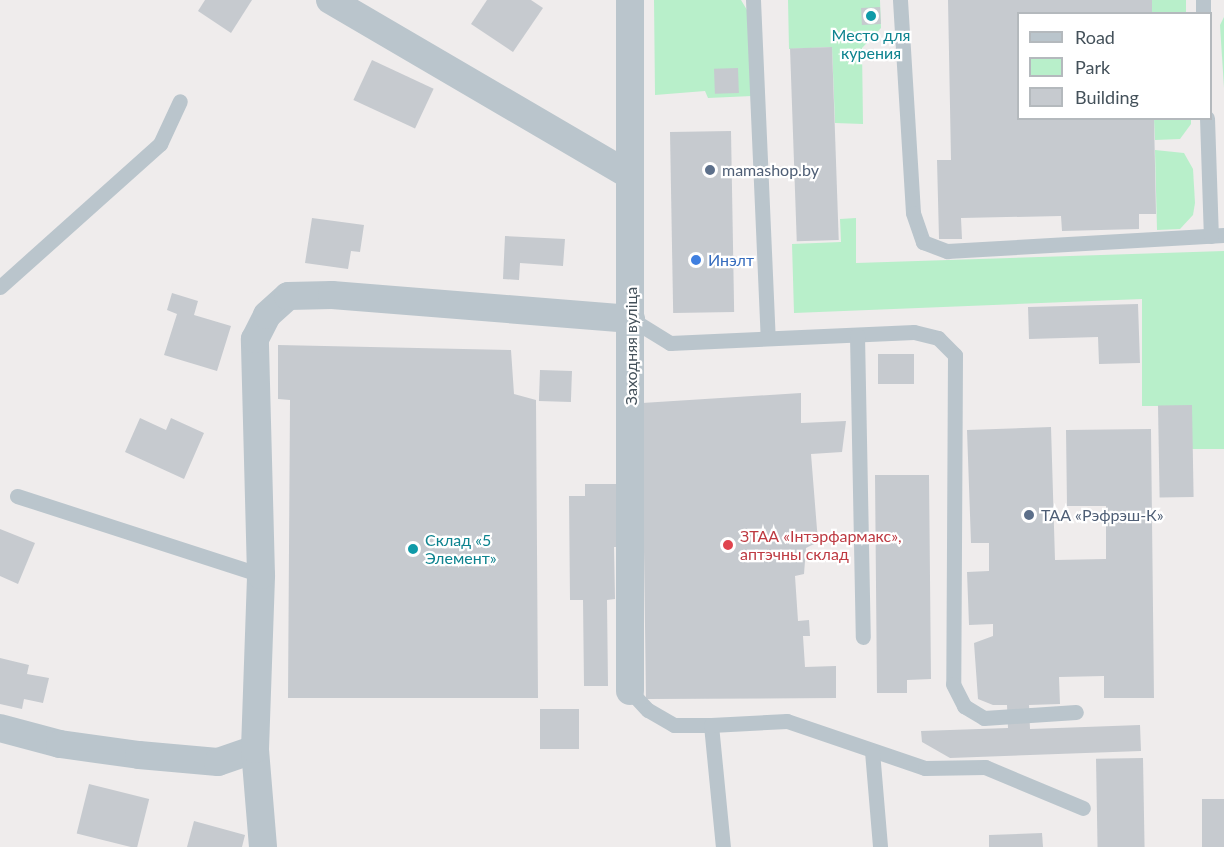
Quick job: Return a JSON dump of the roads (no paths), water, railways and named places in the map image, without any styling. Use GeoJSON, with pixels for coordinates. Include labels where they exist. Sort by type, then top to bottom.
{"type":"FeatureCollection","features":[{"type":"Feature","properties":{"kind":"street"},"geometry":{"type":"LineString","coordinates":[[330,0],[629,175]]}},
{"type":"Feature","properties":{"kind":"street","name":"Заходняя вуліца"},"geometry":{"type":"LineString","coordinates":[[630,0],[630,691]]}},
{"type":"Feature","properties":{"kind":"street"},"geometry":{"type":"LineString","coordinates":[[263,847],[255,749],[261,575],[255,339],[267,315],[288,296],[332,295],[631,319]]}},
{"type":"Feature","properties":{"kind":"street"},"geometry":{"type":"LineString","coordinates":[[0,728],[60,744],[139,755],[218,762],[255,749]]}},
{"type":"Feature","properties":{"kind":"lane"},"geometry":{"type":"LineString","coordinates":[[753,0],[768,338]]}},
{"type":"Feature","properties":{"kind":"lane"},"geometry":{"type":"LineString","coordinates":[[900,0],[913,213],[923,242],[947,251],[1217,235],[1207,120]]}},
{"type":"Feature","properties":{"kind":"lane"},"geometry":{"type":"LineString","coordinates":[[0,287],[160,144],[180,101]]}},
{"type":"Feature","properties":{"kind":"lane"},"geometry":{"type":"LineString","coordinates":[[631,319],[670,343],[914,332],[938,338],[955,355],[953,684],[964,706],[984,718],[1076,712]]}},
{"type":"Feature","properties":{"kind":"lane"},"geometry":{"type":"LineString","coordinates":[[857,334],[863,637]]}},
{"type":"Feature","properties":{"kind":"lane"},"geometry":{"type":"LineString","coordinates":[[17,496],[261,575]]}},
{"type":"Feature","properties":{"kind":"lane"},"geometry":{"type":"LineString","coordinates":[[630,691],[648,710],[674,725],[787,721],[872,752],[925,768],[985,767],[1083,808]]}},
{"type":"Feature","properties":{"kind":"lane"},"geometry":{"type":"LineString","coordinates":[[711,725],[723,847]]}},
{"type":"Feature","properties":{"kind":"lane"},"geometry":{"type":"LineString","coordinates":[[872,752],[880,847]]}},
{"type":"Feature","properties":{"kind":"place","name":"Место для курения"},"geometry":{"type":"Point","coordinates":[871,16]}},
{"type":"Feature","properties":{"kind":"place","name":"mamashop.by"},"geometry":{"type":"Point","coordinates":[710,170]}},
{"type":"Feature","properties":{"kind":"place","name":"Инэлт"},"geometry":{"type":"Point","coordinates":[696,260]}},
{"type":"Feature","properties":{"kind":"place","name":"ТАА «Рэфрэш-К»"},"geometry":{"type":"Point","coordinates":[1029,515]}},
{"type":"Feature","properties":{"kind":"place","name":"ЗТАА «Інтэрфармакс», аптэчны склад"},"geometry":{"type":"Point","coordinates":[728,545]}},
{"type":"Feature","properties":{"kind":"place","name":"Склад «5 Элемент»"},"geometry":{"type":"Point","coordinates":[413,549]}}]}
